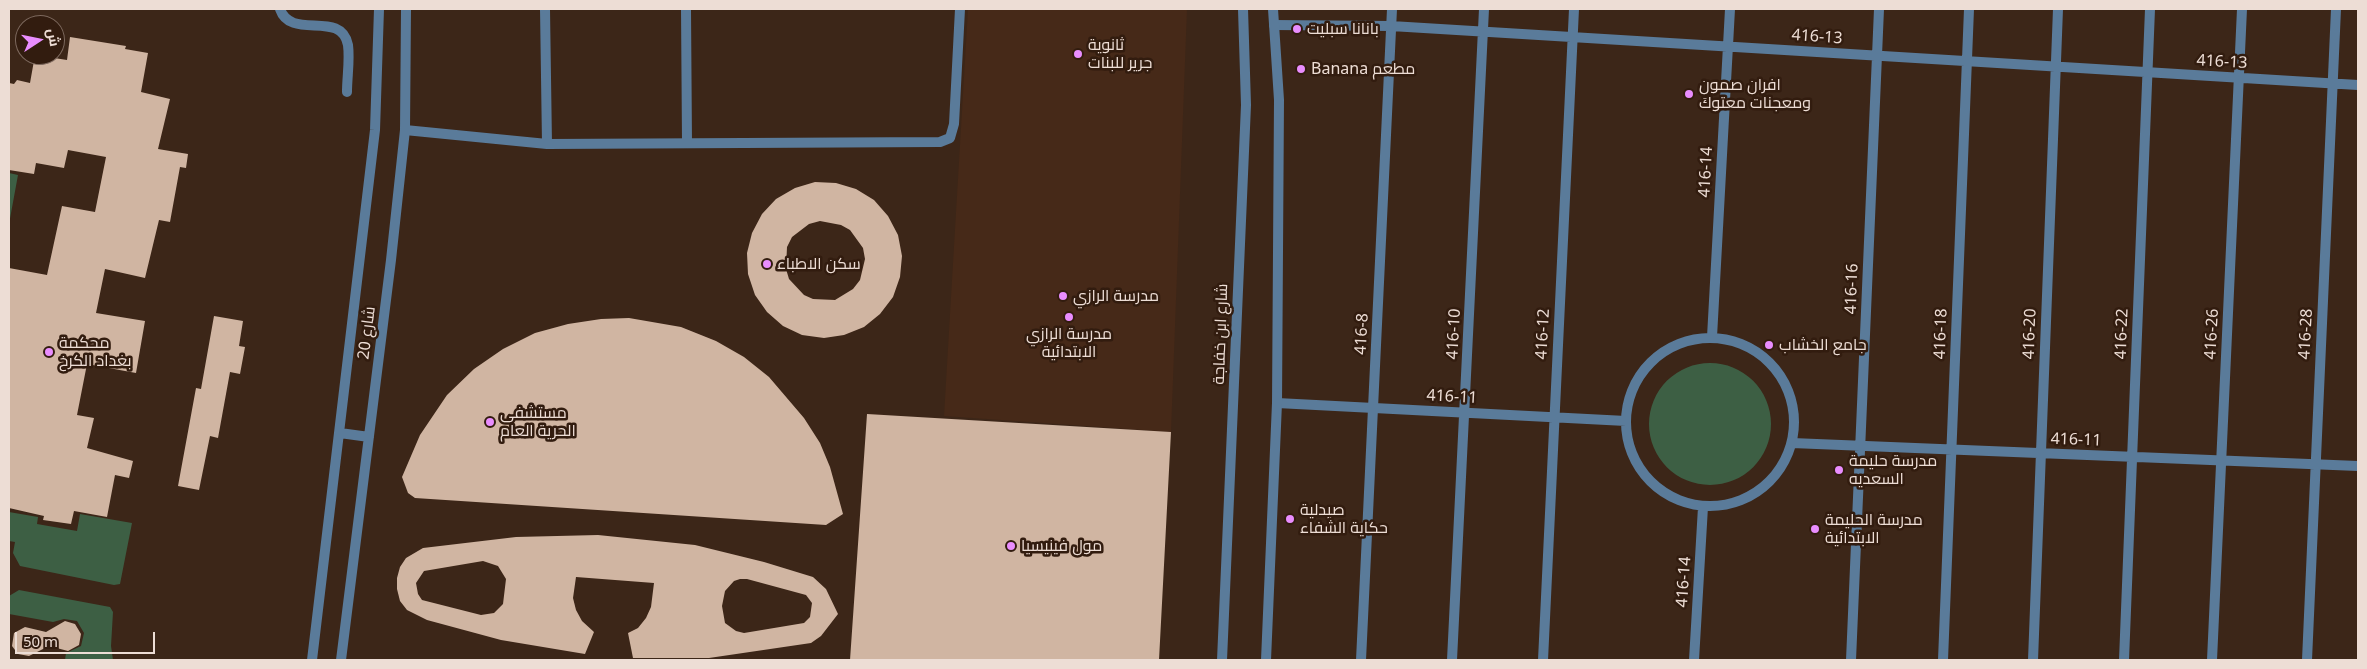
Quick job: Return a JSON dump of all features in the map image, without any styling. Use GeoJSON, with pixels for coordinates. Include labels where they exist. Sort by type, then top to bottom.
{"type":"FeatureCollection","features":[{"type":"Feature","properties":{"kind":"street"},"geometry":{"type":"LineString","coordinates":[[280,9],[283,17],[290,23],[328,25],[341,32],[348,46],[347,92]]}},
{"type":"Feature","properties":{"kind":"street","name":"شارع 20"},"geometry":{"type":"LineString","coordinates":[[312,660],[375,130],[378,9]]}},
{"type":"Feature","properties":{"kind":"street","name":"شارع 20"},"geometry":{"type":"LineString","coordinates":[[341,660],[405,130],[406,9]]}},
{"type":"Feature","properties":{"kind":"street"},"geometry":{"type":"LineString","coordinates":[[545,9],[548,144]]}},
{"type":"Feature","properties":{"kind":"street"},"geometry":{"type":"LineString","coordinates":[[686,9],[687,143]]}},
{"type":"Feature","properties":{"kind":"street"},"geometry":{"type":"LineString","coordinates":[[405,130],[548,144],[940,142],[950,138],[954,124],[960,9]]}},
{"type":"Feature","properties":{"kind":"street","name":"شارع ابن خفاجة"},"geometry":{"type":"LineString","coordinates":[[1222,660],[1246,105],[1243,9]]}},
{"type":"Feature","properties":{"kind":"street"},"geometry":{"type":"LineString","coordinates":[[1266,660],[1277,403],[1279,100],[1273,9]]}},
{"type":"Feature","properties":{"kind":"street","name":"416-8"},"geometry":{"type":"LineString","coordinates":[[1361,660],[1392,9]]}},
{"type":"Feature","properties":{"kind":"street","name":"416-10"},"geometry":{"type":"LineString","coordinates":[[1452,660],[1484,9]]}},
{"type":"Feature","properties":{"kind":"street","name":"416-12"},"geometry":{"type":"LineString","coordinates":[[1543,660],[1574,9]]}},
{"type":"Feature","properties":{"kind":"street","name":"416-14"},"geometry":{"type":"LineString","coordinates":[[1712,338],[1730,9]]}},
{"type":"Feature","properties":{"kind":"street","name":"416-16"},"geometry":{"type":"LineString","coordinates":[[1851,660],[1879,9]]}},
{"type":"Feature","properties":{"kind":"street","name":"416-18"},"geometry":{"type":"LineString","coordinates":[[1943,660],[1969,9]]}},
{"type":"Feature","properties":{"kind":"street","name":"416-20"},"geometry":{"type":"LineString","coordinates":[[2033,660],[2058,9]]}},
{"type":"Feature","properties":{"kind":"street","name":"416-22"},"geometry":{"type":"LineString","coordinates":[[2124,660],[2150,9]]}},
{"type":"Feature","properties":{"kind":"street","name":"416-26"},"geometry":{"type":"LineString","coordinates":[[2212,660],[2242,9]]}},
{"type":"Feature","properties":{"kind":"street","name":"416-28"},"geometry":{"type":"LineString","coordinates":[[2307,660],[2336,9]]}},
{"type":"Feature","properties":{"kind":"street","name":"416-13"},"geometry":{"type":"LineString","coordinates":[[1274,25],[1391,26],[2358,85]]}},
{"type":"Feature","properties":{"kind":"street"},"geometry":{"type":"LineString","coordinates":[[1712,338],[1736,342],[1759,353],[1777,371],[1789,393],[1794,418],[1792,443],[1778,471],[1768,484],[1749,497],[1727,505],[1703,506],[1679,501],[1657,488],[1640,469],[1630,446],[1626,421],[1630,395],[1649,365],[1662,353],[1685,341],[1712,338]]}},
{"type":"Feature","properties":{"kind":"street","name":"416-11"},"geometry":{"type":"LineString","coordinates":[[1277,403],[1626,421]]}},
{"type":"Feature","properties":{"kind":"street"},"geometry":{"type":"LineString","coordinates":[[340,433],[369,437]]}},
{"type":"Feature","properties":{"kind":"street","name":"416-11"},"geometry":{"type":"LineString","coordinates":[[1792,443],[2358,466]]}},
{"type":"Feature","properties":{"kind":"street","name":"416-14"},"geometry":{"type":"LineString","coordinates":[[1694,660],[1703,506]]}},
{"type":"Feature","properties":{"kind":"shaded area"},"geometry":{"type":"Polygon","coordinates":[[[968,9],[1187,9],[1171,432],[944,416],[968,9]]]}},
{"type":"Feature","properties":{"kind":"green space"},"geometry":{"type":"Polygon","coordinates":[[[9,173],[18,175],[9,224],[9,173]]]}},
{"type":"Feature","properties":{"kind":"green space"},"geometry":{"type":"Polygon","coordinates":[[[1710,363],[1722,364],[1733,368],[1744,373],[1753,381],[1761,390],[1766,401],[1770,412],[1770,436],[1766,447],[1761,458],[1753,467],[1744,475],[1733,480],[1722,484],[1710,485],[1698,484],[1687,480],[1676,475],[1667,467],[1659,458],[1654,447],[1650,436],[1649,424],[1650,412],[1654,401],[1659,390],[1667,381],[1676,373],[1687,368],[1698,364],[1710,363]]]}},
{"type":"Feature","properties":{"kind":"green space"},"geometry":{"type":"Polygon","coordinates":[[[9,512],[38,517],[37,524],[77,531],[80,514],[132,523],[120,584],[114,585],[20,566],[13,553],[15,542],[9,541],[9,512]]]}},
{"type":"Feature","properties":{"kind":"green space"},"geometry":{"type":"Polygon","coordinates":[[[19,590],[110,607],[113,612],[111,646],[113,660],[65,660],[66,653],[81,646],[84,633],[77,621],[64,619],[53,622],[9,614],[9,596],[19,590]]]}},
{"type":"Feature","properties":{"kind":"building"},"geometry":{"type":"Polygon","coordinates":[[[70,37],[126,46],[125,49],[148,53],[141,92],[170,99],[158,149],[188,154],[186,168],[180,167],[170,222],[159,220],[145,278],[105,269],[96,313],[145,321],[136,373],[87,364],[77,415],[94,418],[87,448],[133,461],[129,478],[115,475],[107,517],[74,511],[71,524],[43,520],[44,516],[9,508],[9,268],[47,275],[62,206],[95,212],[106,157],[68,150],[64,168],[36,163],[34,174],[9,170],[9,83],[14,84],[17,80],[30,83],[33,65],[65,65],[65,60],[67,60],[70,37]]]}},
{"type":"Feature","properties":{"kind":"building","name":"سكن الاطباء"},"geometry":{"type":"Polygon","coordinates":[[[815,182],[836,183],[856,189],[874,200],[888,216],[898,235],[902,256],[900,277],[893,297],[880,314],[864,327],[844,335],[824,338],[802,335],[783,326],[767,312],[755,295],[748,274],[747,253],[752,233],[762,214],[776,199],[795,188],[815,182]],[[820,221],[809,224],[792,237],[787,247],[786,269],[789,279],[804,295],[813,299],[835,300],[853,289],[860,280],[865,259],[863,248],[850,230],[841,225],[820,221]]]}},
{"type":"Feature","properties":{"kind":"building"},"geometry":{"type":"Polygon","coordinates":[[[214,316],[243,321],[239,346],[245,347],[240,374],[230,372],[218,438],[210,436],[199,490],[178,486],[196,388],[201,389],[214,316]]]}},
{"type":"Feature","properties":{"kind":"building","name":"مستشفى الحرية العام"},"geometry":{"type":"Polygon","coordinates":[[[629,318],[681,327],[716,341],[744,357],[769,377],[804,418],[820,443],[830,467],[843,514],[826,525],[415,498],[408,493],[402,477],[420,435],[447,395],[474,369],[503,349],[535,333],[568,324],[601,319],[629,318]]]}},
{"type":"Feature","properties":{"kind":"building","name":"مول فينيسيا"},"geometry":{"type":"Polygon","coordinates":[[[867,414],[1171,432],[1159,660],[850,660],[867,414]]]}},
{"type":"Feature","properties":{"kind":"building"},"geometry":{"type":"Polygon","coordinates":[[[598,535],[695,545],[764,562],[813,577],[826,589],[838,614],[821,636],[811,643],[709,658],[633,658],[628,633],[638,628],[646,618],[651,607],[654,583],[576,577],[573,598],[576,610],[582,621],[594,632],[585,654],[501,640],[427,620],[407,610],[400,601],[397,578],[400,567],[406,558],[423,548],[516,537],[598,535]],[[483,561],[424,571],[416,583],[418,594],[422,600],[481,615],[494,613],[503,604],[506,579],[498,566],[483,561]],[[747,579],[734,581],[725,591],[722,606],[725,623],[736,631],[744,633],[804,623],[810,617],[812,603],[806,595],[747,579]]]}},
{"type":"Feature","properties":{"kind":"building"},"geometry":{"type":"Polygon","coordinates":[[[65,621],[75,624],[81,634],[79,645],[68,651],[49,646],[29,656],[18,654],[12,646],[14,633],[25,627],[46,632],[65,621]]]}},
{"type":"Feature","properties":{"kind":"place","name":"بانانا سبليت"},"geometry":{"type":"Point","coordinates":[1297,29]}},
{"type":"Feature","properties":{"kind":"place","name":"ثانوية جرير للبنات"},"geometry":{"type":"Point","coordinates":[1078,54]}},
{"type":"Feature","properties":{"kind":"place","name":"Banana مطعم"},"geometry":{"type":"Point","coordinates":[1301,69]}},
{"type":"Feature","properties":{"kind":"place","name":"افران صمون ومعجنات معتوكَ"},"geometry":{"type":"Point","coordinates":[1689,94]}},
{"type":"Feature","properties":{"kind":"place","name":"سكن الاطباء"},"geometry":{"type":"Point","coordinates":[767,264]}},
{"type":"Feature","properties":{"kind":"place","name":"مدرسة الرازي"},"geometry":{"type":"Point","coordinates":[1063,296]}},
{"type":"Feature","properties":{"kind":"place","name":"مدرسة الرازي الابتدائية"},"geometry":{"type":"Point","coordinates":[1069,317]}},
{"type":"Feature","properties":{"kind":"place","name":"جامع الخشاب"},"geometry":{"type":"Point","coordinates":[1769,345]}},
{"type":"Feature","properties":{"kind":"place","name":"محكمة بغداد الكرخ"},"geometry":{"type":"Point","coordinates":[49,352]}},
{"type":"Feature","properties":{"kind":"place","name":"مستشفى الحرية العام"},"geometry":{"type":"Point","coordinates":[490,422]}},
{"type":"Feature","properties":{"kind":"place","name":"مدرسة حليمة السعديه"},"geometry":{"type":"Point","coordinates":[1839,470]}},
{"type":"Feature","properties":{"kind":"place","name":"صيدلية حكاية الشفاء"},"geometry":{"type":"Point","coordinates":[1290,519]}},
{"type":"Feature","properties":{"kind":"place","name":"مدرسة الحليمة الابتدائية"},"geometry":{"type":"Point","coordinates":[1815,529]}},
{"type":"Feature","properties":{"kind":"place","name":"مول فينيسيا"},"geometry":{"type":"Point","coordinates":[1011,546]}}]}
